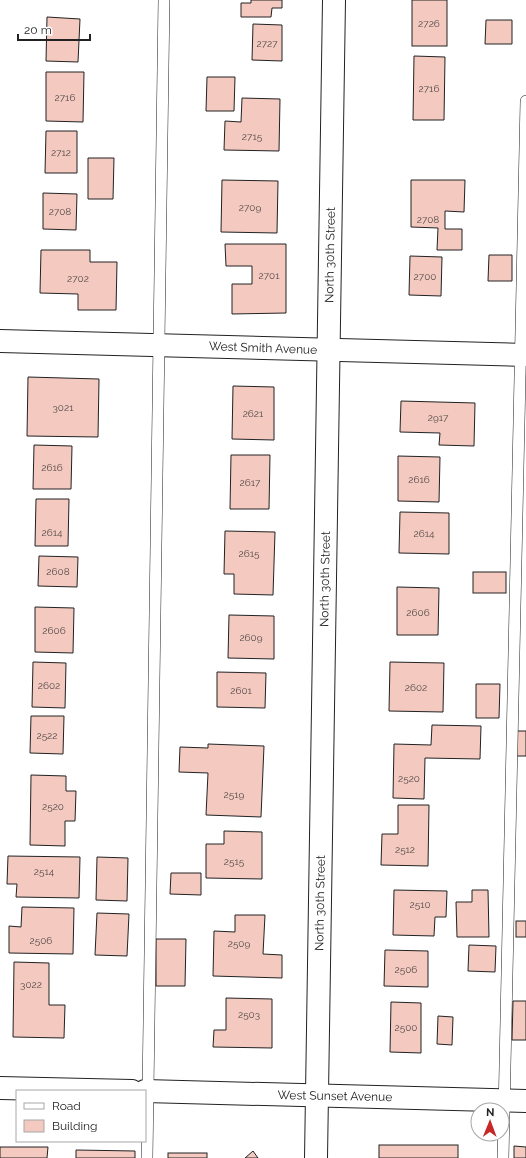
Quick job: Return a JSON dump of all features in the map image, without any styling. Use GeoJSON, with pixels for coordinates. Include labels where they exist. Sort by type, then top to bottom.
{"type":"FeatureCollection","features":[{"type":"Feature","properties":{"kind":"street","name":"North 30th Street"},"geometry":{"type":"LineString","coordinates":[[316,1158],[334,0]]}},
{"type":"Feature","properties":{"kind":"street","name":"West Smith Avenue"},"geometry":{"type":"LineString","coordinates":[[0,341],[523,354]]}},
{"type":"Feature","properties":{"kind":"street","name":"West Sunset Avenue"},"geometry":{"type":"LineString","coordinates":[[0,1088],[95,1090]]}},
{"type":"Feature","properties":{"kind":"street","name":"West Sunset Avenue"},"geometry":{"type":"LineString","coordinates":[[146,1091],[526,1101]]}},
{"type":"Feature","properties":{"kind":"lane"},"geometry":{"type":"LineString","coordinates":[[142,1090],[159,345],[164,0]]}},
{"type":"Feature","properties":{"kind":"lane"},"geometry":{"type":"LineString","coordinates":[[503,1158],[523,354],[526,101]]}},
{"type":"Feature","properties":{"kind":"lane"},"geometry":{"type":"LineString","coordinates":[[146,1142],[147,1158]]}},
{"type":"Feature","properties":{"kind":"building"},"geometry":{"type":"Polygon","coordinates":[[[251,0],[282,0],[282,8],[272,8],[271,17],[241,17],[241,3],[251,3],[251,0]]]}},
{"type":"Feature","properties":{"kind":"building"},"geometry":{"type":"Polygon","coordinates":[[[412,0],[447,0],[447,46],[412,46],[412,0]]]}},
{"type":"Feature","properties":{"kind":"building"},"geometry":{"type":"Polygon","coordinates":[[[47,17],[80,19],[78,62],[46,61],[47,17]]]}},
{"type":"Feature","properties":{"kind":"building"},"geometry":{"type":"Polygon","coordinates":[[[486,20],[512,20],[512,44],[485,44],[486,20]]]}},
{"type":"Feature","properties":{"kind":"building"},"geometry":{"type":"Polygon","coordinates":[[[253,24],[282,25],[282,61],[252,60],[253,24]]]}},
{"type":"Feature","properties":{"kind":"building"},"geometry":{"type":"Polygon","coordinates":[[[414,56],[445,57],[444,120],[413,120],[414,56]]]}},
{"type":"Feature","properties":{"kind":"building"},"geometry":{"type":"Polygon","coordinates":[[[46,72],[84,72],[83,122],[46,121],[46,72]]]}},
{"type":"Feature","properties":{"kind":"building"},"geometry":{"type":"Polygon","coordinates":[[[207,77],[235,77],[234,111],[206,111],[207,77]]]}},
{"type":"Feature","properties":{"kind":"building"},"geometry":{"type":"Polygon","coordinates":[[[242,98],[280,99],[279,151],[224,150],[225,121],[241,122],[242,98]]]}},
{"type":"Feature","properties":{"kind":"building"},"geometry":{"type":"Polygon","coordinates":[[[46,131],[77,131],[77,173],[45,173],[46,131]]]}},
{"type":"Feature","properties":{"kind":"building"},"geometry":{"type":"Polygon","coordinates":[[[88,158],[114,158],[113,199],[88,199],[88,158]]]}},
{"type":"Feature","properties":{"kind":"building"},"geometry":{"type":"Polygon","coordinates":[[[222,180],[278,181],[277,233],[221,232],[222,180]]]}},
{"type":"Feature","properties":{"kind":"building"},"geometry":{"type":"Polygon","coordinates":[[[411,180],[465,180],[464,212],[445,211],[445,229],[462,229],[462,250],[437,250],[438,228],[411,227],[411,180]]]}},
{"type":"Feature","properties":{"kind":"building"},"geometry":{"type":"Polygon","coordinates":[[[43,193],[77,194],[76,230],[43,229],[43,193]]]}},
{"type":"Feature","properties":{"kind":"building"},"geometry":{"type":"Polygon","coordinates":[[[225,244],[286,244],[286,313],[232,314],[232,284],[252,284],[252,266],[226,266],[225,244]]]}},
{"type":"Feature","properties":{"kind":"building"},"geometry":{"type":"Polygon","coordinates":[[[41,250],[90,250],[90,262],[117,262],[116,310],[78,310],[78,294],[40,293],[41,250]]]}},
{"type":"Feature","properties":{"kind":"building"},"geometry":{"type":"Polygon","coordinates":[[[489,255],[512,255],[512,281],[488,281],[489,255]]]}},
{"type":"Feature","properties":{"kind":"building"},"geometry":{"type":"Polygon","coordinates":[[[410,256],[442,257],[441,296],[409,295],[410,256]]]}},
{"type":"Feature","properties":{"kind":"building"},"geometry":{"type":"Polygon","coordinates":[[[28,377],[99,379],[98,437],[27,436],[28,377]]]}},
{"type":"Feature","properties":{"kind":"building"},"geometry":{"type":"Polygon","coordinates":[[[233,386],[274,387],[274,440],[232,439],[233,386]]]}},
{"type":"Feature","properties":{"kind":"building"},"geometry":{"type":"Polygon","coordinates":[[[401,401],[475,403],[474,446],[439,445],[440,433],[400,432],[401,401]]]}},
{"type":"Feature","properties":{"kind":"building"},"geometry":{"type":"Polygon","coordinates":[[[34,445],[72,446],[71,489],[33,489],[34,445]]]}},
{"type":"Feature","properties":{"kind":"building"},"geometry":{"type":"Polygon","coordinates":[[[231,455],[270,455],[269,509],[230,509],[231,455]]]}},
{"type":"Feature","properties":{"kind":"building"},"geometry":{"type":"Polygon","coordinates":[[[398,456],[440,457],[439,502],[398,501],[398,456]]]}},
{"type":"Feature","properties":{"kind":"building"},"geometry":{"type":"Polygon","coordinates":[[[36,499],[69,499],[68,546],[35,546],[36,499]]]}},
{"type":"Feature","properties":{"kind":"building"},"geometry":{"type":"Polygon","coordinates":[[[400,512],[449,513],[449,554],[399,553],[400,512]]]}},
{"type":"Feature","properties":{"kind":"building"},"geometry":{"type":"Polygon","coordinates":[[[225,531],[275,532],[273,595],[234,594],[234,574],[224,574],[225,531]]]}},
{"type":"Feature","properties":{"kind":"building"},"geometry":{"type":"Polygon","coordinates":[[[39,556],[78,557],[77,587],[38,586],[39,556]]]}},
{"type":"Feature","properties":{"kind":"building"},"geometry":{"type":"Polygon","coordinates":[[[473,572],[506,572],[506,593],[473,593],[473,572]]]}},
{"type":"Feature","properties":{"kind":"building"},"geometry":{"type":"Polygon","coordinates":[[[397,587],[439,588],[438,635],[397,635],[397,587]]]}},
{"type":"Feature","properties":{"kind":"building"},"geometry":{"type":"Polygon","coordinates":[[[35,607],[74,608],[73,653],[35,652],[35,607]]]}},
{"type":"Feature","properties":{"kind":"building"},"geometry":{"type":"Polygon","coordinates":[[[229,615],[274,616],[274,659],[228,658],[229,615]]]}},
{"type":"Feature","properties":{"kind":"building"},"geometry":{"type":"Polygon","coordinates":[[[33,662],[66,663],[65,708],[32,707],[33,662]]]}},
{"type":"Feature","properties":{"kind":"building"},"geometry":{"type":"Polygon","coordinates":[[[390,662],[444,663],[443,712],[389,711],[390,662]]]}},
{"type":"Feature","properties":{"kind":"building"},"geometry":{"type":"Polygon","coordinates":[[[217,672],[266,673],[265,708],[217,707],[217,672]]]}},
{"type":"Feature","properties":{"kind":"building"},"geometry":{"type":"Polygon","coordinates":[[[476,684],[500,684],[499,718],[476,718],[476,684]]]}},
{"type":"Feature","properties":{"kind":"building"},"geometry":{"type":"Polygon","coordinates":[[[31,716],[64,716],[63,754],[30,753],[31,716]]]}},
{"type":"Feature","properties":{"kind":"building"},"geometry":{"type":"Polygon","coordinates":[[[432,725],[481,726],[480,759],[425,758],[424,799],[393,798],[394,744],[431,745],[432,725]]]}},
{"type":"Feature","properties":{"kind":"building"},"geometry":{"type":"Polygon","coordinates":[[[516,731],[526,731],[526,756],[516,756],[516,731]]]}},
{"type":"Feature","properties":{"kind":"building"},"geometry":{"type":"Polygon","coordinates":[[[208,744],[264,746],[261,817],[206,815],[208,773],[179,772],[180,747],[208,748],[208,744]]]}},
{"type":"Feature","properties":{"kind":"building"},"geometry":{"type":"Polygon","coordinates":[[[31,775],[66,776],[66,791],[76,791],[75,821],[65,821],[65,846],[30,845],[31,775]]]}},
{"type":"Feature","properties":{"kind":"building"},"geometry":{"type":"Polygon","coordinates":[[[398,805],[429,805],[428,866],[381,865],[382,834],[398,834],[398,805]]]}},
{"type":"Feature","properties":{"kind":"building"},"geometry":{"type":"Polygon","coordinates":[[[224,831],[262,832],[262,879],[206,878],[206,844],[224,844],[224,831]]]}},
{"type":"Feature","properties":{"kind":"building"},"geometry":{"type":"Polygon","coordinates":[[[8,856],[80,857],[79,898],[16,897],[17,884],[7,884],[8,856]]]}},
{"type":"Feature","properties":{"kind":"building"},"geometry":{"type":"Polygon","coordinates":[[[97,857],[128,858],[127,901],[96,900],[97,857]]]}},
{"type":"Feature","properties":{"kind":"building"},"geometry":{"type":"Polygon","coordinates":[[[171,873],[201,873],[201,895],[170,894],[171,873]]]}},
{"type":"Feature","properties":{"kind":"building"},"geometry":{"type":"Polygon","coordinates":[[[394,890],[447,891],[446,917],[435,917],[434,936],[393,935],[394,890]]]}},
{"type":"Feature","properties":{"kind":"building"},"geometry":{"type":"Polygon","coordinates":[[[472,890],[488,890],[489,937],[457,937],[456,902],[472,902],[472,890]]]}},
{"type":"Feature","properties":{"kind":"building"},"geometry":{"type":"Polygon","coordinates":[[[22,907],[74,908],[73,954],[9,953],[9,926],[21,927],[22,907]]]}},
{"type":"Feature","properties":{"kind":"building"},"geometry":{"type":"Polygon","coordinates":[[[97,913],[129,914],[127,956],[95,955],[97,913]]]}},
{"type":"Feature","properties":{"kind":"building"},"geometry":{"type":"Polygon","coordinates":[[[235,915],[265,915],[263,954],[282,955],[282,978],[213,976],[214,931],[235,932],[235,915]]]}},
{"type":"Feature","properties":{"kind":"building"},"geometry":{"type":"Polygon","coordinates":[[[516,921],[526,921],[526,937],[516,937],[516,921]]]}},
{"type":"Feature","properties":{"kind":"building"},"geometry":{"type":"Polygon","coordinates":[[[156,939],[186,939],[185,986],[156,986],[156,939]]]}},
{"type":"Feature","properties":{"kind":"building"},"geometry":{"type":"Polygon","coordinates":[[[469,945],[496,946],[495,972],[468,971],[469,945]]]}},
{"type":"Feature","properties":{"kind":"building"},"geometry":{"type":"Polygon","coordinates":[[[385,950],[428,951],[428,987],[384,986],[385,950]]]}},
{"type":"Feature","properties":{"kind":"building"},"geometry":{"type":"Polygon","coordinates":[[[14,962],[49,963],[49,1005],[65,1005],[64,1038],[13,1037],[14,962]]]}},
{"type":"Feature","properties":{"kind":"building"},"geometry":{"type":"Polygon","coordinates":[[[226,998],[272,999],[272,1048],[213,1047],[214,1030],[226,1030],[226,998]]]}},
{"type":"Feature","properties":{"kind":"building"},"geometry":{"type":"Polygon","coordinates":[[[513,1001],[526,1001],[526,1040],[512,1040],[513,1001]]]}},
{"type":"Feature","properties":{"kind":"building"},"geometry":{"type":"Polygon","coordinates":[[[391,1002],[421,1003],[421,1053],[390,1052],[391,1002]]]}},
{"type":"Feature","properties":{"kind":"building"},"geometry":{"type":"Polygon","coordinates":[[[438,1016],[453,1017],[452,1045],[437,1044],[438,1016]]]}},
{"type":"Feature","properties":{"kind":"building"},"geometry":{"type":"Polygon","coordinates":[[[379,1145],[458,1145],[458,1158],[379,1158],[379,1145]]]}},
{"type":"Feature","properties":{"kind":"building"},"geometry":{"type":"Polygon","coordinates":[[[514,1146],[526,1147],[526,1158],[514,1158],[514,1146]]]}},
{"type":"Feature","properties":{"kind":"building"},"geometry":{"type":"Polygon","coordinates":[[[0,1147],[48,1147],[47,1158],[0,1158],[0,1147]]]}},
{"type":"Feature","properties":{"kind":"building"},"geometry":{"type":"Polygon","coordinates":[[[76,1150],[135,1151],[135,1158],[76,1158],[76,1150]]]}},
{"type":"Feature","properties":{"kind":"building"},"geometry":{"type":"Polygon","coordinates":[[[253,1151],[258,1158],[245,1158],[253,1151]]]}},
{"type":"Feature","properties":{"kind":"building"},"geometry":{"type":"Polygon","coordinates":[[[168,1153],[207,1153],[207,1158],[168,1158],[168,1153]]]}}]}
